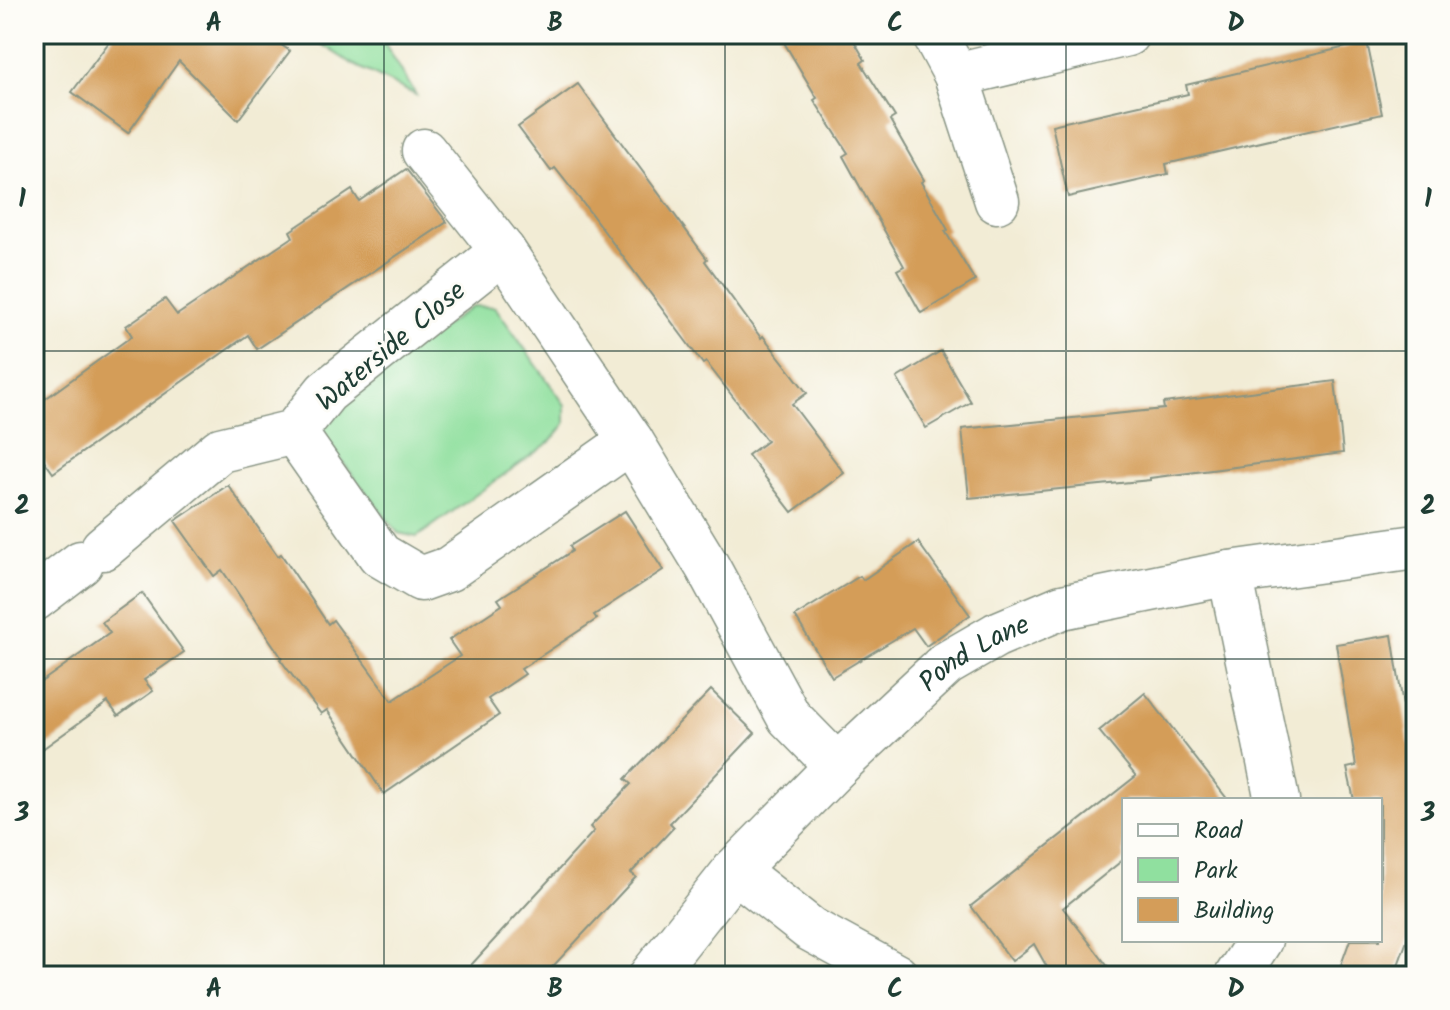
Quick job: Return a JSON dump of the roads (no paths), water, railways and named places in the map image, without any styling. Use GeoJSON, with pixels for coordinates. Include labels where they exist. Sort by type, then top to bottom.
{"type":"FeatureCollection","features":[{"type":"Feature","properties":{"kind":"street"},"geometry":{"type":"LineString","coordinates":[[934,34],[956,75],[997,201]]}},
{"type":"Feature","properties":{"kind":"street"},"geometry":{"type":"LineString","coordinates":[[956,75],[1127,34]]}},
{"type":"Feature","properties":{"kind":"street"},"geometry":{"type":"LineString","coordinates":[[424,151],[503,251],[631,441],[707,566],[789,717],[837,766]]}},
{"type":"Feature","properties":{"kind":"street","name":"Waterside Close"},"geometry":{"type":"LineString","coordinates":[[503,251],[326,392],[294,432],[380,555],[421,579],[449,569],[631,441]]}},
{"type":"Feature","properties":{"kind":"street"},"geometry":{"type":"LineString","coordinates":[[34,599],[92,556],[220,450],[294,432]]}},
{"type":"Feature","properties":{"kind":"street","name":"Pond Lane"},"geometry":{"type":"LineString","coordinates":[[651,976],[735,870],[837,766],[946,664],[996,635],[1062,607],[1230,573],[1416,547]]}},
{"type":"Feature","properties":{"kind":"street"},"geometry":{"type":"LineString","coordinates":[[1230,573],[1277,798]]}},
{"type":"Feature","properties":{"kind":"street"},"geometry":{"type":"LineString","coordinates":[[735,870],[810,929],[896,976]]}},
{"type":"Feature","properties":{"kind":"street"},"geometry":{"type":"LineString","coordinates":[[1237,976],[1259,942]]}}]}
